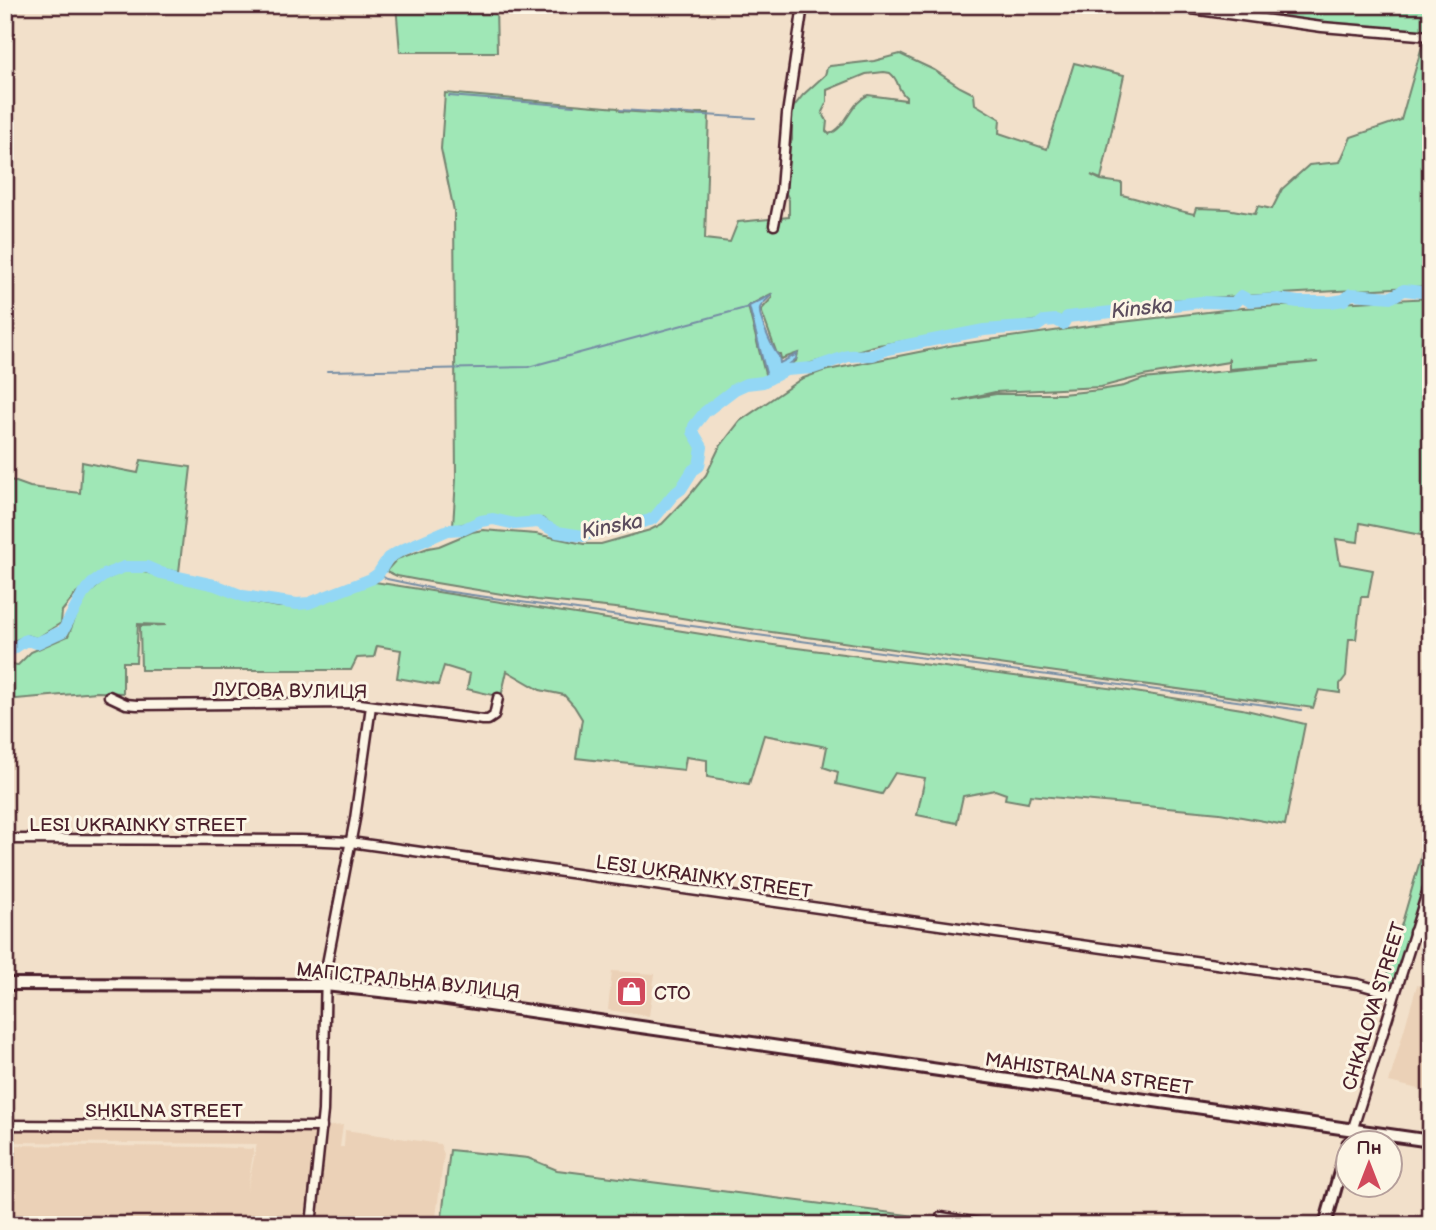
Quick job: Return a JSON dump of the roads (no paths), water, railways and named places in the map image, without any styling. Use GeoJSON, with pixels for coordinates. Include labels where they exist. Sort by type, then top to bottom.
{"type":"FeatureCollection","features":[{"type":"Feature","properties":{"kind":"main road","name":"МАГІСТРАЛЬНА ВУЛИЦЯ"},"geometry":{"type":"LineString","coordinates":[[5,984],[325,985],[426,996],[741,1041]]}},
{"type":"Feature","properties":{"kind":"main road","name":"MAHISTRALNA STREET"},"geometry":{"type":"LineString","coordinates":[[741,1041],[1353,1128]]}},
{"type":"Feature","properties":{"kind":"main road","name":"MAHISTRALNA STREET"},"geometry":{"type":"LineString","coordinates":[[1404,1136],[1431,1141]]}},
{"type":"Feature","properties":{"kind":"main road","name":"CHKALOVA STREET"},"geometry":{"type":"LineString","coordinates":[[1325,1225],[1334,1194]]}},
{"type":"Feature","properties":{"kind":"street"},"geometry":{"type":"LineString","coordinates":[[774,225],[781,189],[786,114],[803,5]]}},
{"type":"Feature","properties":{"kind":"street"},"geometry":{"type":"LineString","coordinates":[[1163,5],[1322,27],[1431,36]]}},
{"type":"Feature","properties":{"kind":"street","name":"ЛУГОВА ВУЛИЦЯ"},"geometry":{"type":"LineString","coordinates":[[109,696],[126,704],[137,705],[314,702],[488,720],[494,716],[498,698]]}},
{"type":"Feature","properties":{"kind":"street"},"geometry":{"type":"LineString","coordinates":[[311,1225],[322,1127],[326,964],[350,842],[371,706]]}},
{"type":"Feature","properties":{"kind":"street","name":"LESI UKRAINKY STREET"},"geometry":{"type":"LineString","coordinates":[[5,839],[288,839],[350,842],[1358,984],[1394,994]]}},
{"type":"Feature","properties":{"kind":"street","name":"CHKALOVA STREET"},"geometry":{"type":"LineString","coordinates":[[1353,1128],[1431,880]]}},
{"type":"Feature","properties":{"kind":"street"},"geometry":{"type":"LineString","coordinates":[[1414,932],[1431,937]]}},
{"type":"Feature","properties":{"kind":"street","name":"SHKILNA STREET"},"geometry":{"type":"LineString","coordinates":[[5,1125],[322,1127]]}},
{"type":"Feature","properties":{"kind":"street"},"geometry":{"type":"LineString","coordinates":[[941,1217],[989,1225]]}},
{"type":"Feature","properties":{"kind":"water"},"geometry":{"type":"Polygon","coordinates":[[[771,295],[760,308],[767,334],[780,363],[797,354],[796,359],[787,366],[791,367],[791,372],[779,373],[768,381],[749,306],[771,295]]]}},
{"type":"Feature","properties":{"kind":"waterway"},"geometry":{"type":"LineString","coordinates":[[449,96],[574,106]]}},
{"type":"Feature","properties":{"kind":"waterway"},"geometry":{"type":"LineString","coordinates":[[620,110],[755,118]]}},
{"type":"Feature","properties":{"kind":"waterway","name":"Kinska"},"geometry":{"type":"LineString","coordinates":[[5,654],[26,640],[37,643],[63,631],[83,594],[92,584],[106,574],[124,567],[147,567],[161,573],[215,585],[243,596],[297,604],[309,603],[371,579],[378,574],[388,558],[402,550],[448,530],[464,529],[481,521],[493,519],[515,524],[538,522],[557,532],[583,536],[606,528],[616,529],[650,520],[681,489],[693,470],[699,466],[702,447],[693,432],[694,426],[705,412],[735,389],[746,384],[763,382],[786,370],[813,368],[848,356],[873,355],[887,349],[984,330],[1037,326],[1044,321],[1056,320],[1063,324],[1067,317],[1201,302],[1234,303],[1241,296],[1250,301],[1278,299],[1331,302],[1344,300],[1351,294],[1392,297],[1404,290],[1431,293]]}},
{"type":"Feature","properties":{"kind":"waterway"},"geometry":{"type":"LineString","coordinates":[[327,371],[528,367],[749,307]]}},
{"type":"Feature","properties":{"kind":"waterway"},"geometry":{"type":"LineString","coordinates":[[378,574],[387,579],[444,591],[1301,710]]}},
{"type":"Feature","properties":{"kind":"place","name":"СТО"},"geometry":{"type":"Point","coordinates":[631,992]}}]}
